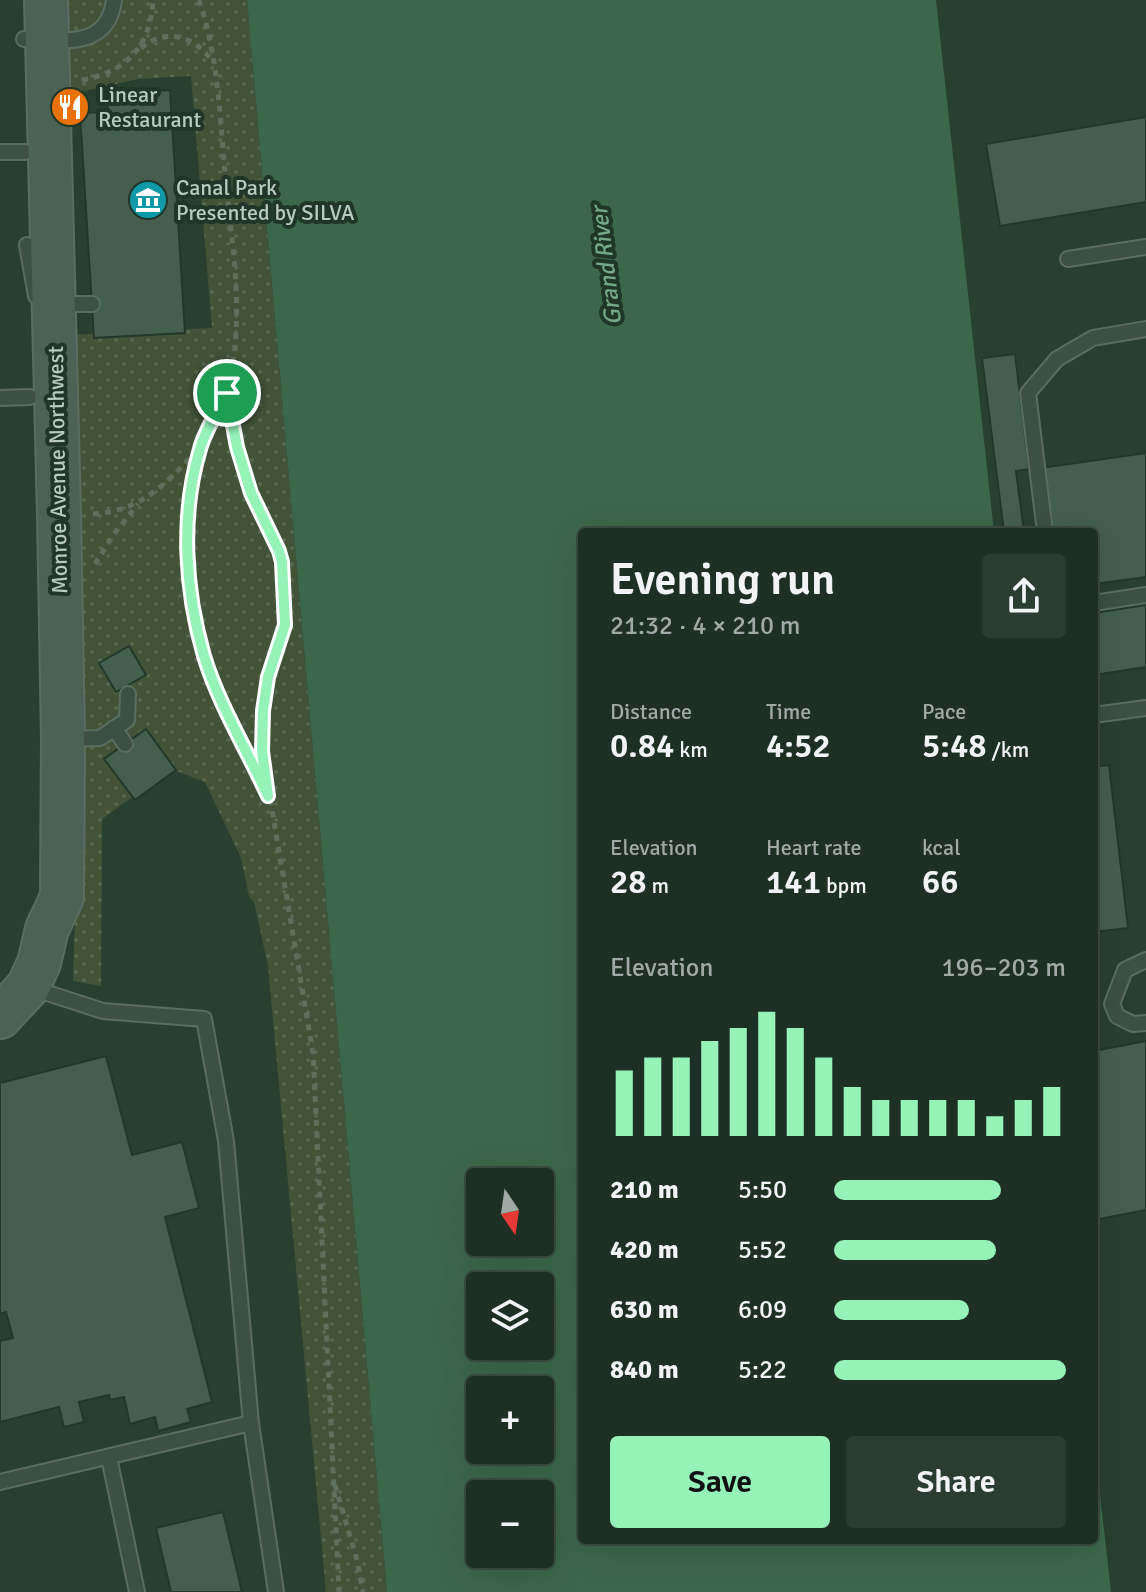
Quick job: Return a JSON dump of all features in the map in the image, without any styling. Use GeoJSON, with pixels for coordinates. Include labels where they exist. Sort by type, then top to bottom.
{"type":"FeatureCollection","features":[{"type":"Feature","properties":{"kind":"main road","name":"Monroe Avenue Northwest"},"geometry":{"type":"LineString","coordinates":[[35,20],[12,152],[27,245],[15,397],[39,784],[37,891],[44,935]]}},
{"type":"Feature","properties":{"kind":"main road","name":"Monroe Avenue Northwest"},"geometry":{"type":"LineString","coordinates":[[0,1017],[28,987],[39,963],[44,935],[62,897],[72,304],[35,20]]}},
{"type":"Feature","properties":{"kind":"lane"},"geometry":{"type":"LineString","coordinates":[[35,20],[77,39],[93,36],[108,22],[114,0]]}},
{"type":"Feature","properties":{"kind":"lane"},"geometry":{"type":"LineString","coordinates":[[27,245],[35,295],[42,302],[72,304]]}},
{"type":"Feature","properties":{"kind":"lane"},"geometry":{"type":"LineString","coordinates":[[1068,259],[1146,247]]}},
{"type":"Feature","properties":{"kind":"lane"},"geometry":{"type":"LineString","coordinates":[[1045,528],[1028,393],[1057,359],[1093,338],[1146,329]]}},
{"type":"Feature","properties":{"kind":"lane"},"geometry":{"type":"LineString","coordinates":[[1098,602],[1146,595]]}},
{"type":"Feature","properties":{"kind":"lane"},"geometry":{"type":"LineString","coordinates":[[63,739],[100,738],[127,720],[128,694]]}},
{"type":"Feature","properties":{"kind":"lane"},"geometry":{"type":"LineString","coordinates":[[1098,714],[1146,708]]}},
{"type":"Feature","properties":{"kind":"lane"},"geometry":{"type":"LineString","coordinates":[[114,728],[125,744]]}},
{"type":"Feature","properties":{"kind":"lane"},"geometry":{"type":"LineString","coordinates":[[1146,960],[1125,970],[1112,1004],[1117,1016],[1133,1024],[1146,1023]]}},
{"type":"Feature","properties":{"kind":"lane"},"geometry":{"type":"LineString","coordinates":[[28,987],[103,1011],[204,1019],[226,1141],[251,1423],[276,1592]]}},
{"type":"Feature","properties":{"kind":"lane"},"geometry":{"type":"LineString","coordinates":[[0,1482],[251,1423]]}},
{"type":"Feature","properties":{"kind":"lane"},"geometry":{"type":"LineString","coordinates":[[109,1457],[137,1592]]}},
{"type":"Feature","properties":{"kind":"path"},"geometry":{"type":"LineString","coordinates":[[135,52],[147,35],[153,0]]}},
{"type":"Feature","properties":{"kind":"path"},"geometry":{"type":"LineString","coordinates":[[89,572],[139,503],[179,470],[200,447],[227,393],[238,325],[219,108],[205,17],[199,0]]}},
{"type":"Feature","properties":{"kind":"path"},"geometry":{"type":"LineString","coordinates":[[78,81],[101,77],[119,67],[153,39],[169,35],[187,38],[201,46],[212,60]]}},
{"type":"Feature","properties":{"kind":"path"},"geometry":{"type":"LineString","coordinates":[[227,393],[237,447],[251,493],[282,562],[285,625],[268,677],[262,751],[313,1053],[339,1592]]}},
{"type":"Feature","properties":{"kind":"path"},"geometry":{"type":"LineString","coordinates":[[200,447],[188,511],[187,558],[192,607],[205,658],[223,703],[268,796]]}},
{"type":"Feature","properties":{"kind":"path"},"geometry":{"type":"LineString","coordinates":[[88,514],[109,512],[139,503]]}},
{"type":"Feature","properties":{"kind":"path"},"geometry":{"type":"LineString","coordinates":[[332,1475],[363,1592]]}},
{"type":"Feature","properties":{"kind":"shaded area"},"geometry":{"type":"Polygon","coordinates":[[[68,0],[247,0],[387,1592],[326,1592],[268,966],[241,858],[205,782],[171,769],[102,819],[101,986],[73,981],[79,772],[67,335],[212,328],[191,76],[138,79],[62,96],[63,4],[68,0]]]}},
{"type":"Feature","properties":{"kind":"water","name":"Grand River"},"geometry":{"type":"Polygon","coordinates":[[[247,0],[936,0],[994,528],[578,528],[578,1544],[1098,1544],[1098,1477],[1111,1592],[387,1592],[247,0]]]}},
{"type":"Feature","properties":{"kind":"building"},"geometry":{"type":"Polygon","coordinates":[[[170,90],[185,333],[94,338],[80,113],[108,112],[107,94],[170,90]]]}},
{"type":"Feature","properties":{"kind":"building"},"geometry":{"type":"Polygon","coordinates":[[[1146,117],[1146,202],[1000,226],[986,144],[1146,117]]]}},
{"type":"Feature","properties":{"kind":"building"},"geometry":{"type":"Polygon","coordinates":[[[1015,354],[1029,469],[1016,471],[1023,528],[1003,528],[982,358],[1015,354]]]}},
{"type":"Feature","properties":{"kind":"building"},"geometry":{"type":"Polygon","coordinates":[[[1146,453],[1146,577],[1098,583],[1098,528],[1050,528],[1041,468],[1146,453]]]}},
{"type":"Feature","properties":{"kind":"building"},"geometry":{"type":"Polygon","coordinates":[[[1146,605],[1146,667],[1098,674],[1098,612],[1146,605]]]}},
{"type":"Feature","properties":{"kind":"building"},"geometry":{"type":"Polygon","coordinates":[[[129,646],[146,675],[116,692],[99,663],[129,646]]]}},
{"type":"Feature","properties":{"kind":"building"},"geometry":{"type":"Polygon","coordinates":[[[146,729],[176,770],[135,800],[104,759],[146,729]]]}},
{"type":"Feature","properties":{"kind":"building"},"geometry":{"type":"Polygon","coordinates":[[[1109,765],[1128,928],[1098,932],[1098,766],[1109,765]]]}},
{"type":"Feature","properties":{"kind":"building"},"geometry":{"type":"Polygon","coordinates":[[[1146,1041],[1146,1210],[1098,1219],[1098,1050],[1146,1041]]]}},
{"type":"Feature","properties":{"kind":"building"},"geometry":{"type":"Polygon","coordinates":[[[106,1056],[132,1155],[182,1142],[199,1208],[165,1217],[212,1402],[187,1409],[191,1422],[158,1431],[155,1417],[130,1424],[124,1397],[110,1400],[109,1395],[79,1402],[84,1422],[64,1427],[59,1407],[0,1422],[0,1341],[13,1338],[6,1312],[0,1314],[0,1083],[106,1056]]]}},
{"type":"Feature","properties":{"kind":"building"},"geometry":{"type":"Polygon","coordinates":[[[223,1512],[242,1592],[171,1592],[156,1528],[223,1512]]]}},
{"type":"Feature","properties":{"kind":"place","name":"Linear Restaurant"},"geometry":{"type":"Point","coordinates":[70,107]}},
{"type":"Feature","properties":{"kind":"place","name":"Canal Park Presented by SILVA"},"geometry":{"type":"Point","coordinates":[148,200]}},
{"type":"Feature","properties":{"kind":"route"},"geometry":{"type":"LineString","coordinates":[[227,393],[237,447],[251,493],[282,562],[285,625],[268,677],[263,711],[262,751],[268,796],[205,658],[192,607],[187,558],[188,511],[200,447],[227,393]]}}]}
